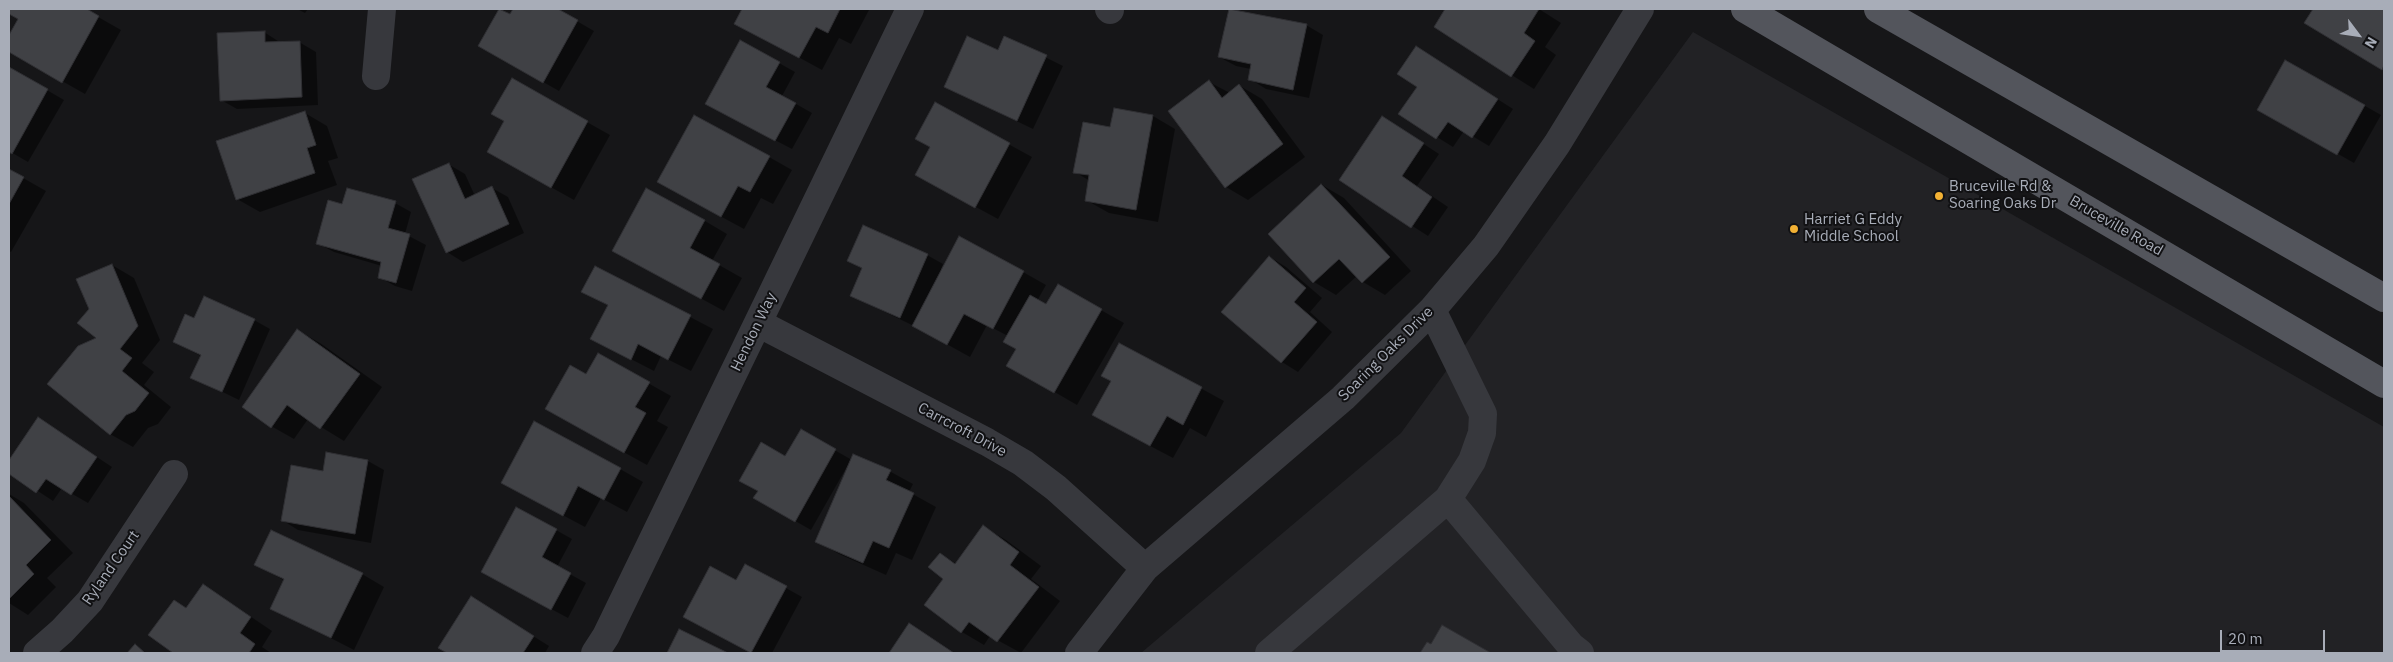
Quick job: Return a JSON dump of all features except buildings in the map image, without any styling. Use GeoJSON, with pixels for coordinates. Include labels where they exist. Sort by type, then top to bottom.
{"type":"FeatureCollection","features":[{"type":"Feature","properties":{"kind":"main road","name":"Bruceville Road"},"geometry":{"type":"LineString","coordinates":[[1745,9],[2384,384]]}},
{"type":"Feature","properties":{"kind":"main road"},"geometry":{"type":"LineString","coordinates":[[1878,9],[2384,298]]}},
{"type":"Feature","properties":{"kind":"street"},"geometry":{"type":"LineString","coordinates":[[376,76],[382,9]]}},
{"type":"Feature","properties":{"kind":"street","name":"Hendon Way"},"geometry":{"type":"LineString","coordinates":[[596,653],[910,9]]}},
{"type":"Feature","properties":{"kind":"street","name":"Soaring Oaks Drive"},"geometry":{"type":"LineString","coordinates":[[1079,653],[1146,568],[1343,398],[1432,310],[1486,246],[1557,144],[1640,9]]}},
{"type":"Feature","properties":{"kind":"street"},"geometry":{"type":"LineString","coordinates":[[1269,653],[1448,499],[1472,461],[1482,434],[1483,414],[1432,310]]}},
{"type":"Feature","properties":{"kind":"street","name":"Carrcroft Drive"},"geometry":{"type":"LineString","coordinates":[[758,323],[987,442],[1023,463],[1056,488],[1146,568]]}},
{"type":"Feature","properties":{"kind":"street","name":"Ryland Court"},"geometry":{"type":"LineString","coordinates":[[37,653],[62,631],[90,601],[174,474]]}},
{"type":"Feature","properties":{"kind":"street"},"geometry":{"type":"LineString","coordinates":[[1448,499],[1571,646],[1580,653]]}},
{"type":"Feature","properties":{"kind":"shaded area","name":"Harriet G Eddy Middle School"},"geometry":{"type":"Polygon","coordinates":[[[1693,32],[2384,427],[2384,653],[1141,653],[1401,433],[1693,32]]]}},
{"type":"Feature","properties":{"kind":"place","name":"Bruceville Rd & Soaring Oaks Dr"},"geometry":{"type":"Point","coordinates":[1939,196]}},
{"type":"Feature","properties":{"kind":"place","name":"Harriet G Eddy Middle School"},"geometry":{"type":"Point","coordinates":[1794,229]}}]}
